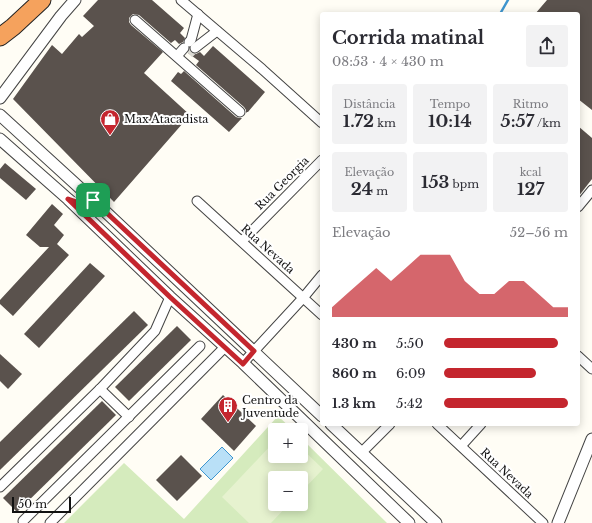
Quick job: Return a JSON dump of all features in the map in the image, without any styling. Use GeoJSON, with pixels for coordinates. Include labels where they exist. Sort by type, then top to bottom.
{"type":"FeatureCollection","features":[{"type":"Feature","properties":{"kind":"highway"},"geometry":{"type":"LineString","coordinates":[[0,23],[26,0]]}},
{"type":"Feature","properties":{"kind":"highway"},"geometry":{"type":"LineString","coordinates":[[0,38],[42,0]]}},
{"type":"Feature","properties":{"kind":"street"},"geometry":{"type":"LineString","coordinates":[[0,98],[61,16],[75,0]]}},
{"type":"Feature","properties":{"kind":"street"},"geometry":{"type":"LineString","coordinates":[[181,0],[262,69],[320,121]]}},
{"type":"Feature","properties":{"kind":"street"},"geometry":{"type":"LineString","coordinates":[[189,48],[198,14]]}},
{"type":"Feature","properties":{"kind":"street"},"geometry":{"type":"LineString","coordinates":[[135,20],[240,112]]}},
{"type":"Feature","properties":{"kind":"street"},"geometry":{"type":"LineString","coordinates":[[180,59],[189,48],[217,31]]}},
{"type":"Feature","properties":{"kind":"street"},"geometry":{"type":"LineString","coordinates":[[0,115],[93,200],[320,414]]}},
{"type":"Feature","properties":{"kind":"street"},"geometry":{"type":"LineString","coordinates":[[0,139],[68,199],[409,523]]}},
{"type":"Feature","properties":{"kind":"street","name":"Rua Georgia"},"geometry":{"type":"LineString","coordinates":[[242,241],[320,162]]}},
{"type":"Feature","properties":{"kind":"street"},"geometry":{"type":"LineString","coordinates":[[580,205],[592,190]]}},
{"type":"Feature","properties":{"kind":"street"},"geometry":{"type":"LineString","coordinates":[[68,199],[88,206],[93,200]]}},
{"type":"Feature","properties":{"kind":"street","name":"Rua Nevada"},"geometry":{"type":"LineString","coordinates":[[198,201],[320,313]]}},
{"type":"Feature","properties":{"kind":"street"},"geometry":{"type":"LineString","coordinates":[[243,364],[320,277]]}},
{"type":"Feature","properties":{"kind":"street"},"geometry":{"type":"LineString","coordinates":[[0,487],[100,389],[155,331],[170,297]]}},
{"type":"Feature","properties":{"kind":"street"},"geometry":{"type":"LineString","coordinates":[[23,521],[200,346]]}},
{"type":"Feature","properties":{"kind":"street"},"geometry":{"type":"LineString","coordinates":[[50,523],[225,347]]}},
{"type":"Feature","properties":{"kind":"street"},"geometry":{"type":"LineString","coordinates":[[580,358],[592,369]]}},
{"type":"Feature","properties":{"kind":"street"},"geometry":{"type":"LineString","coordinates":[[100,389],[129,417]]}},
{"type":"Feature","properties":{"kind":"street"},"geometry":{"type":"LineString","coordinates":[[333,426],[436,523]]}},
{"type":"Feature","properties":{"kind":"street"},"geometry":{"type":"LineString","coordinates":[[361,453],[388,426]]}},
{"type":"Feature","properties":{"kind":"street","name":"Rua Nevada"},"geometry":{"type":"LineString","coordinates":[[439,426],[543,523]]}},
{"type":"Feature","properties":{"kind":"street"},"geometry":{"type":"LineString","coordinates":[[461,446],[479,426]]}},
{"type":"Feature","properties":{"kind":"street"},"geometry":{"type":"LineString","coordinates":[[558,523],[592,439]]}},
{"type":"Feature","properties":{"kind":"green space"},"geometry":{"type":"Polygon","coordinates":[[[278,416],[286,423],[272,423],[278,416]]]}},
{"type":"Feature","properties":{"kind":"green space"},"geometry":{"type":"Polygon","coordinates":[[[268,427],[268,463],[308,463],[308,445],[387,523],[64,523],[124,463],[184,519],[268,427]]]}},
{"type":"Feature","properties":{"kind":"green space"},"geometry":{"type":"Polygon","coordinates":[[[268,448],[268,463],[308,463],[308,455],[323,469],[308,485],[308,471],[268,471],[268,511],[282,511],[271,523],[249,523],[222,497],[268,448]]]}},
{"type":"Feature","properties":{"kind":"water"},"geometry":{"type":"Polygon","coordinates":[[[222,447],[233,458],[211,480],[200,469],[222,447]]]}},
{"type":"Feature","properties":{"kind":"building","name":"Max Atacadista"},"geometry":{"type":"Polygon","coordinates":[[[98,0],[152,0],[184,28],[180,33],[185,38],[183,42],[179,44],[175,40],[171,43],[139,15],[133,14],[129,18],[131,25],[163,52],[144,73],[190,115],[114,202],[13,99],[52,45],[62,54],[79,34],[82,37],[94,26],[83,16],[98,0]]]}},
{"type":"Feature","properties":{"kind":"building"},"geometry":{"type":"Polygon","coordinates":[[[547,0],[592,0],[592,110],[580,101],[580,12],[537,12],[547,0]]]}},
{"type":"Feature","properties":{"kind":"building"},"geometry":{"type":"Polygon","coordinates":[[[213,46],[265,92],[248,112],[246,113],[244,107],[196,65],[199,61],[188,53],[190,50],[193,54],[200,52],[204,56],[213,46]]]}},
{"type":"Feature","properties":{"kind":"building"},"geometry":{"type":"Polygon","coordinates":[[[184,71],[236,117],[242,118],[229,132],[171,81],[178,72],[181,74],[184,71]]]}},
{"type":"Feature","properties":{"kind":"building"},"geometry":{"type":"Polygon","coordinates":[[[580,128],[592,138],[592,179],[580,194],[580,128]]]}},
{"type":"Feature","properties":{"kind":"building"},"geometry":{"type":"Polygon","coordinates":[[[5,163],[36,189],[26,200],[0,178],[0,169],[5,163]]]}},
{"type":"Feature","properties":{"kind":"building"},"geometry":{"type":"Polygon","coordinates":[[[52,204],[63,214],[54,225],[64,235],[57,244],[69,255],[13,316],[0,304],[0,300],[49,247],[40,247],[26,235],[52,204]]]}},
{"type":"Feature","properties":{"kind":"building"},"geometry":{"type":"Polygon","coordinates":[[[90,263],[105,276],[39,348],[24,334],[90,263]]]}},
{"type":"Feature","properties":{"kind":"building"},"geometry":{"type":"Polygon","coordinates":[[[134,311],[148,325],[0,470],[0,442],[134,311]]]}},
{"type":"Feature","properties":{"kind":"building"},"geometry":{"type":"Polygon","coordinates":[[[177,326],[191,340],[129,401],[115,387],[177,326]]]}},
{"type":"Feature","properties":{"kind":"building"},"geometry":{"type":"Polygon","coordinates":[[[0,354],[22,374],[8,389],[0,381],[0,354]]]}},
{"type":"Feature","properties":{"kind":"building","name":"Centro da Juventude"},"geometry":{"type":"Polygon","coordinates":[[[223,395],[256,426],[234,451],[201,419],[223,395]]]}},
{"type":"Feature","properties":{"kind":"building"},"geometry":{"type":"Polygon","coordinates":[[[102,401],[116,415],[17,512],[3,498],[102,401]]]}},
{"type":"Feature","properties":{"kind":"building"},"geometry":{"type":"Polygon","coordinates":[[[181,455],[202,476],[177,501],[156,480],[181,455]]]}},
{"type":"Feature","properties":{"kind":"waterway"},"geometry":{"type":"LineString","coordinates":[[501,12],[508,0]]}},
{"type":"Feature","properties":{"kind":"tunnel"},"geometry":{"type":"LineString","coordinates":[[189,54],[195,48]]}},
{"type":"Feature","properties":{"kind":"place","name":"Max Atacadista"},"geometry":{"type":"Point","coordinates":[110,136]}},
{"type":"Feature","properties":{"kind":"place","name":"Centro da Juventude"},"geometry":{"type":"Point","coordinates":[228,423]}},
{"type":"Feature","properties":{"kind":"route"},"geometry":{"type":"LineString","coordinates":[[68,199],[88,206],[93,200],[254,351],[243,364],[170,297],[68,199]]}}]}
